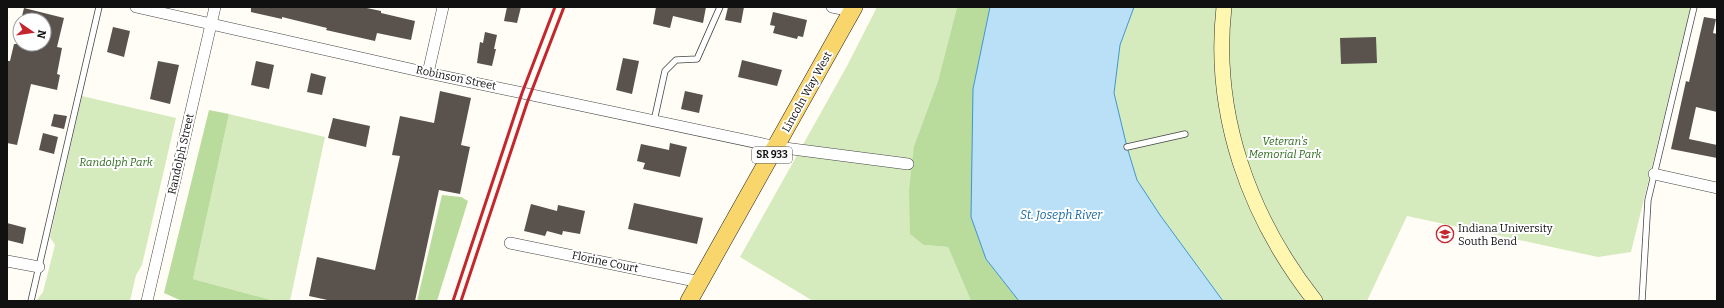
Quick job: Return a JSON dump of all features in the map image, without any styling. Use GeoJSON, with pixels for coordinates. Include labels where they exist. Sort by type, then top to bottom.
{"type":"FeatureCollection","features":[{"type":"Feature","properties":{"kind":"main road","name":"Lincoln Way West"},"geometry":{"type":"LineString","coordinates":[[689,301],[777,147],[853,9]]}},
{"type":"Feature","properties":{"kind":"street","name":"Robinson Street"},"geometry":{"type":"LineString","coordinates":[[136,7],[777,147],[908,164]]}},
{"type":"Feature","properties":{"kind":"street","name":"Randolph Street"},"geometry":{"type":"LineString","coordinates":[[147,301],[216,7]]}},
{"type":"Feature","properties":{"kind":"street"},"geometry":{"type":"LineString","coordinates":[[428,72],[443,7]]}},
{"type":"Feature","properties":{"kind":"street"},"geometry":{"type":"LineString","coordinates":[[832,7],[853,9]]}},
{"type":"Feature","properties":{"kind":"street"},"geometry":{"type":"LineString","coordinates":[[1224,7],[1222,47],[1224,88],[1235,149],[1244,177],[1258,210],[1273,239],[1289,266],[1315,301]]}},
{"type":"Feature","properties":{"kind":"street"},"geometry":{"type":"LineString","coordinates":[[1654,174],[1717,188]]}},
{"type":"Feature","properties":{"kind":"street","name":"Florine Court"},"geometry":{"type":"LineString","coordinates":[[510,243],[700,282]]}},
{"type":"Feature","properties":{"kind":"street"},"geometry":{"type":"LineString","coordinates":[[7,261],[39,268]]}},
{"type":"Feature","properties":{"kind":"lane"},"geometry":{"type":"LineString","coordinates":[[31,301],[99,7]]}},
{"type":"Feature","properties":{"kind":"lane"},"geometry":{"type":"LineString","coordinates":[[654,121],[665,71],[676,60],[697,59],[720,7]]}},
{"type":"Feature","properties":{"kind":"lane"},"geometry":{"type":"LineString","coordinates":[[1642,301],[1648,200],[1694,7]]}},
{"type":"Feature","properties":{"kind":"lane"},"geometry":{"type":"LineString","coordinates":[[1126,147],[1185,134]]}},
{"type":"Feature","properties":{"kind":"green space"},"geometry":{"type":"Polygon","coordinates":[[[877,7],[957,7],[938,81],[914,146],[924,245],[948,247],[971,301],[813,301],[740,257],[847,66],[877,7]]]}},
{"type":"Feature","properties":{"kind":"green space"},"geometry":{"type":"Polygon","coordinates":[[[957,7],[990,7],[973,89],[986,259],[1019,301],[971,301],[948,247],[924,245],[910,234],[909,190],[914,146],[938,81],[957,7]]]}},
{"type":"Feature","properties":{"kind":"green space","name":"Veteran's Memorial Park"},"geometry":{"type":"Polygon","coordinates":[[[1134,7],[1691,7],[1631,252],[1598,257],[1407,216],[1367,301],[1223,301],[1160,215],[1137,180],[1127,147],[1114,93],[1120,45],[1134,7]]]}},
{"type":"Feature","properties":{"kind":"green space","name":"Randolph Park"},"geometry":{"type":"Polygon","coordinates":[[[82,96],[176,118],[142,265],[136,275],[130,301],[36,301],[43,292],[55,245],[50,237],[82,96]]]}},
{"type":"Feature","properties":{"kind":"green space"},"geometry":{"type":"Polygon","coordinates":[[[209,110],[229,114],[193,279],[275,301],[182,301],[164,293],[209,110]]]}},
{"type":"Feature","properties":{"kind":"green space"},"geometry":{"type":"Polygon","coordinates":[[[229,114],[325,137],[290,301],[275,301],[193,279],[229,114]]]}},
{"type":"Feature","properties":{"kind":"green space"},"geometry":{"type":"Polygon","coordinates":[[[442,195],[461,197],[468,201],[437,301],[417,301],[442,195]]]}},
{"type":"Feature","properties":{"kind":"water","name":"St. Joseph River"},"geometry":{"type":"Polygon","coordinates":[[[990,7],[1134,7],[1120,45],[1114,93],[1127,147],[1137,180],[1160,215],[1223,301],[1019,301],[986,259],[971,217],[973,89],[990,7]]]}},
{"type":"Feature","properties":{"kind":"building"},"geometry":{"type":"Polygon","coordinates":[[[251,7],[362,7],[415,21],[411,40],[377,33],[375,41],[326,30],[327,28],[282,17],[282,19],[251,12],[251,7]]]}},
{"type":"Feature","properties":{"kind":"building"},"geometry":{"type":"Polygon","coordinates":[[[507,7],[521,7],[517,23],[504,21],[507,7]]]}},
{"type":"Feature","properties":{"kind":"building"},"geometry":{"type":"Polygon","coordinates":[[[656,7],[706,7],[703,23],[673,16],[670,28],[653,24],[656,7]]]}},
{"type":"Feature","properties":{"kind":"building"},"geometry":{"type":"Polygon","coordinates":[[[728,7],[744,7],[741,23],[725,20],[728,7]]]}},
{"type":"Feature","properties":{"kind":"building"},"geometry":{"type":"Polygon","coordinates":[[[24,8],[40,12],[23,12],[24,8]]]}},
{"type":"Feature","properties":{"kind":"building"},"geometry":{"type":"Polygon","coordinates":[[[773,12],[807,20],[803,37],[798,36],[797,39],[773,33],[775,26],[770,25],[773,12]]]}},
{"type":"Feature","properties":{"kind":"building"},"geometry":{"type":"Polygon","coordinates":[[[52,15],[64,18],[57,47],[62,48],[57,74],[60,75],[57,90],[31,84],[17,145],[7,143],[7,61],[10,61],[12,52],[52,52],[52,15]]]}},
{"type":"Feature","properties":{"kind":"building"},"geometry":{"type":"Polygon","coordinates":[[[1704,17],[1716,19],[1713,33],[1717,34],[1717,112],[1696,107],[1689,139],[1717,145],[1717,158],[1671,149],[1686,81],[1689,82],[1704,17]]]}},
{"type":"Feature","properties":{"kind":"building"},"geometry":{"type":"Polygon","coordinates":[[[113,27],[130,31],[124,57],[107,52],[113,27]]]}},
{"type":"Feature","properties":{"kind":"building"},"geometry":{"type":"Polygon","coordinates":[[[485,32],[497,35],[494,49],[496,49],[492,66],[477,63],[480,42],[483,43],[485,32]]]}},
{"type":"Feature","properties":{"kind":"building"},"geometry":{"type":"Polygon","coordinates":[[[1376,37],[1377,63],[1341,64],[1340,38],[1376,37]]]}},
{"type":"Feature","properties":{"kind":"building"},"geometry":{"type":"Polygon","coordinates":[[[623,58],[639,61],[632,94],[616,90],[623,58]]]}},
{"type":"Feature","properties":{"kind":"building"},"geometry":{"type":"Polygon","coordinates":[[[742,60],[782,70],[777,86],[738,77],[742,60]]]}},
{"type":"Feature","properties":{"kind":"building"},"geometry":{"type":"Polygon","coordinates":[[[158,61],[179,65],[170,104],[150,99],[158,61]]]}},
{"type":"Feature","properties":{"kind":"building"},"geometry":{"type":"Polygon","coordinates":[[[256,61],[274,65],[269,89],[251,85],[256,61]]]}},
{"type":"Feature","properties":{"kind":"building"},"geometry":{"type":"Polygon","coordinates":[[[311,73],[326,77],[322,95],[307,92],[311,73]]]}},
{"type":"Feature","properties":{"kind":"building"},"geometry":{"type":"Polygon","coordinates":[[[440,91],[471,98],[461,145],[470,147],[460,194],[439,190],[415,301],[332,301],[309,296],[317,257],[375,270],[400,156],[392,155],[400,116],[434,123],[440,91]]]}},
{"type":"Feature","properties":{"kind":"building"},"geometry":{"type":"Polygon","coordinates":[[[685,91],[703,95],[699,113],[681,109],[685,91]]]}},
{"type":"Feature","properties":{"kind":"building"},"geometry":{"type":"Polygon","coordinates":[[[54,114],[67,116],[64,129],[51,126],[54,114]]]}},
{"type":"Feature","properties":{"kind":"building"},"geometry":{"type":"Polygon","coordinates":[[[333,118],[370,126],[366,147],[328,138],[333,118]]]}},
{"type":"Feature","properties":{"kind":"building"},"geometry":{"type":"Polygon","coordinates":[[[43,133],[58,137],[54,154],[39,150],[43,133]]]}},
{"type":"Feature","properties":{"kind":"building"},"geometry":{"type":"Polygon","coordinates":[[[670,143],[687,147],[680,177],[643,169],[645,163],[637,161],[641,144],[669,150],[670,143]]]}},
{"type":"Feature","properties":{"kind":"building"},"geometry":{"type":"Polygon","coordinates":[[[634,203],[703,218],[697,244],[628,229],[634,203]]]}},
{"type":"Feature","properties":{"kind":"building"},"geometry":{"type":"Polygon","coordinates":[[[531,204],[557,211],[558,205],[585,211],[580,234],[563,231],[562,235],[547,231],[545,236],[524,231],[531,204]]]}},
{"type":"Feature","properties":{"kind":"building"},"geometry":{"type":"Polygon","coordinates":[[[7,223],[26,228],[23,244],[7,240],[7,223]]]}},
{"type":"Feature","properties":{"kind":"railway"},"geometry":{"type":"LineString","coordinates":[[453,301],[522,93],[555,7]]}},
{"type":"Feature","properties":{"kind":"railway"},"geometry":{"type":"LineString","coordinates":[[461,301],[527,103],[564,7]]}},
{"type":"Feature","properties":{"kind":"place","name":"Indiana University South Bend"},"geometry":{"type":"Point","coordinates":[1445,234]}}]}
